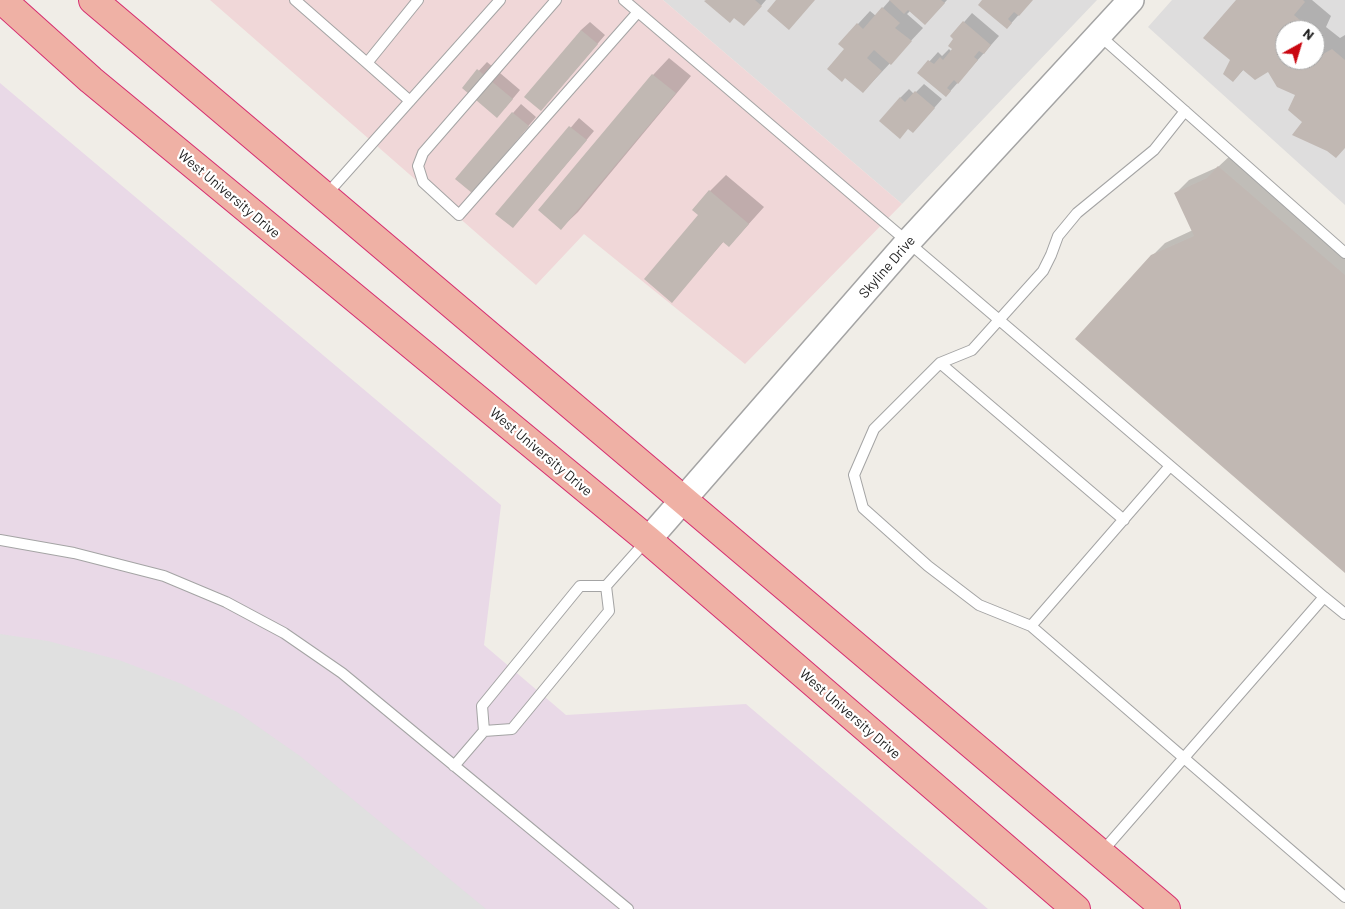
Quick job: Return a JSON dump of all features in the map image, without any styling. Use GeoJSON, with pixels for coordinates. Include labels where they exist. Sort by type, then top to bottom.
{"type":"FeatureCollection","features":[{"type":"Feature","properties":{"kind":"highway","name":"West University Drive"},"geometry":{"type":"LineString","coordinates":[[2,0],[91,80],[648,540],[1076,909]]}},
{"type":"Feature","properties":{"kind":"highway"},"geometry":{"type":"LineString","coordinates":[[93,0],[1166,909]]}},
{"type":"Feature","properties":{"kind":"street","name":"Skyline Drive"},"geometry":{"type":"LineString","coordinates":[[648,540],[908,244],[1131,0]]}},
{"type":"Feature","properties":{"kind":"lane"},"geometry":{"type":"LineString","coordinates":[[295,0],[410,101]]}},
{"type":"Feature","properties":{"kind":"lane"},"geometry":{"type":"LineString","coordinates":[[367,63],[418,0]]}},
{"type":"Feature","properties":{"kind":"lane"},"geometry":{"type":"LineString","coordinates":[[325,196],[500,0]]}},
{"type":"Feature","properties":{"kind":"lane"},"geometry":{"type":"LineString","coordinates":[[556,0],[423,153],[418,166],[423,182],[459,215],[638,12]]}},
{"type":"Feature","properties":{"kind":"lane"},"geometry":{"type":"LineString","coordinates":[[624,0],[908,244],[1345,614]]}},
{"type":"Feature","properties":{"kind":"lane"},"geometry":{"type":"LineString","coordinates":[[1099,35],[1345,253]]}},
{"type":"Feature","properties":{"kind":"lane"},"geometry":{"type":"LineString","coordinates":[[1185,111],[1154,150],[1077,213],[1058,236],[1052,255],[1043,271],[972,350],[940,362],[874,429],[854,475],[863,508],[928,566],[980,605],[1031,626],[1345,897]]}},
{"type":"Feature","properties":{"kind":"lane"},"geometry":{"type":"LineString","coordinates":[[940,362],[1124,520]]}},
{"type":"Feature","properties":{"kind":"lane"},"geometry":{"type":"LineString","coordinates":[[1031,626],[1170,466]]}},
{"type":"Feature","properties":{"kind":"lane"},"geometry":{"type":"LineString","coordinates":[[0,540],[42,546],[135,567],[190,586],[226,602],[284,634],[313,652],[628,909]]}},
{"type":"Feature","properties":{"kind":"lane"},"geometry":{"type":"LineString","coordinates":[[454,766],[484,730],[482,706],[580,586],[606,586],[648,540]]}},
{"type":"Feature","properties":{"kind":"lane"},"geometry":{"type":"LineString","coordinates":[[484,730],[512,729],[609,611],[606,586]]}},
{"type":"Feature","properties":{"kind":"lane"},"geometry":{"type":"LineString","coordinates":[[1101,854],[1324,597]]}},
{"type":"Feature","properties":{"kind":"shaded area"},"geometry":{"type":"Polygon","coordinates":[[[210,0],[663,0],[902,204],[745,364],[584,234],[536,285],[210,0]]]}},
{"type":"Feature","properties":{"kind":"shaded area"},"geometry":{"type":"Polygon","coordinates":[[[663,0],[1097,0],[902,204],[663,0]]]}},
{"type":"Feature","properties":{"kind":"shaded area"},"geometry":{"type":"Polygon","coordinates":[[[1172,0],[1345,0],[1345,205],[1148,27],[1172,0]]]}},
{"type":"Feature","properties":{"kind":"shaded area"},"geometry":{"type":"Polygon","coordinates":[[[0,83],[501,505],[484,645],[566,715],[746,704],[988,909],[0,909],[0,83]]]}},
{"type":"Feature","properties":{"kind":"shaded area"},"geometry":{"type":"Polygon","coordinates":[[[0,634],[48,641],[119,660],[182,684],[237,712],[300,756],[486,909],[0,909],[0,634]]]}},
{"type":"Feature","properties":{"kind":"building"},"geometry":{"type":"Polygon","coordinates":[[[755,0],[762,6],[744,26],[734,18],[730,23],[704,1],[755,0]]]}},
{"type":"Feature","properties":{"kind":"building"},"geometry":{"type":"Polygon","coordinates":[[[776,0],[815,0],[789,30],[767,11],[776,0]]]}},
{"type":"Feature","properties":{"kind":"building"},"geometry":{"type":"Polygon","coordinates":[[[889,0],[941,0],[945,3],[925,25],[908,10],[904,14],[889,0]]]}},
{"type":"Feature","properties":{"kind":"building"},"geometry":{"type":"Polygon","coordinates":[[[982,0],[1033,0],[1019,16],[1014,12],[1008,19],[1012,23],[1007,29],[978,5],[982,0]]]}},
{"type":"Feature","properties":{"kind":"building"},"geometry":{"type":"Polygon","coordinates":[[[1236,0],[1303,0],[1305,2],[1294,15],[1300,20],[1275,20],[1275,70],[1325,70],[1325,53],[1332,49],[1345,60],[1345,148],[1336,158],[1327,151],[1292,135],[1302,122],[1288,110],[1295,95],[1277,87],[1268,72],[1255,80],[1243,70],[1233,82],[1223,74],[1230,60],[1203,38],[1236,0]]]}},
{"type":"Feature","properties":{"kind":"building"},"geometry":{"type":"Polygon","coordinates":[[[882,7],[900,23],[895,28],[912,41],[891,65],[874,50],[867,58],[882,71],[863,93],[845,78],[842,82],[827,69],[844,49],[838,44],[857,23],[863,29],[882,7]]]}},
{"type":"Feature","properties":{"kind":"building"},"geometry":{"type":"Polygon","coordinates":[[[963,21],[991,45],[984,54],[979,51],[974,57],[978,60],[958,84],[954,80],[947,88],[951,91],[946,97],[917,73],[928,60],[934,64],[940,57],[943,60],[952,49],[948,46],[953,39],[950,36],[963,21]]]}},
{"type":"Feature","properties":{"kind":"building"},"geometry":{"type":"Polygon","coordinates":[[[581,30],[598,44],[541,111],[524,97],[581,30]]]}},
{"type":"Feature","properties":{"kind":"building"},"geometry":{"type":"Polygon","coordinates":[[[477,69],[513,99],[497,118],[462,88],[477,69]]]}},
{"type":"Feature","properties":{"kind":"building"},"geometry":{"type":"Polygon","coordinates":[[[652,74],[676,93],[561,230],[538,210],[652,74]]]}},
{"type":"Feature","properties":{"kind":"building"},"geometry":{"type":"Polygon","coordinates":[[[915,91],[935,108],[913,133],[908,129],[900,139],[879,121],[900,97],[905,102],[915,91]]]}},
{"type":"Feature","properties":{"kind":"building"},"geometry":{"type":"Polygon","coordinates":[[[512,112],[529,126],[472,193],[455,179],[512,112]]]}},
{"type":"Feature","properties":{"kind":"building"},"geometry":{"type":"Polygon","coordinates":[[[569,126],[587,140],[513,228],[495,214],[569,126]]]}},
{"type":"Feature","properties":{"kind":"building"},"geometry":{"type":"Polygon","coordinates":[[[1218,166],[1345,275],[1345,573],[1075,339],[1151,255],[1194,236],[1174,193],[1207,178],[1218,166]]]}},
{"type":"Feature","properties":{"kind":"building"},"geometry":{"type":"Polygon","coordinates":[[[709,190],[749,224],[729,247],[723,242],[672,303],[644,279],[698,215],[692,210],[709,190]]]}}]}
